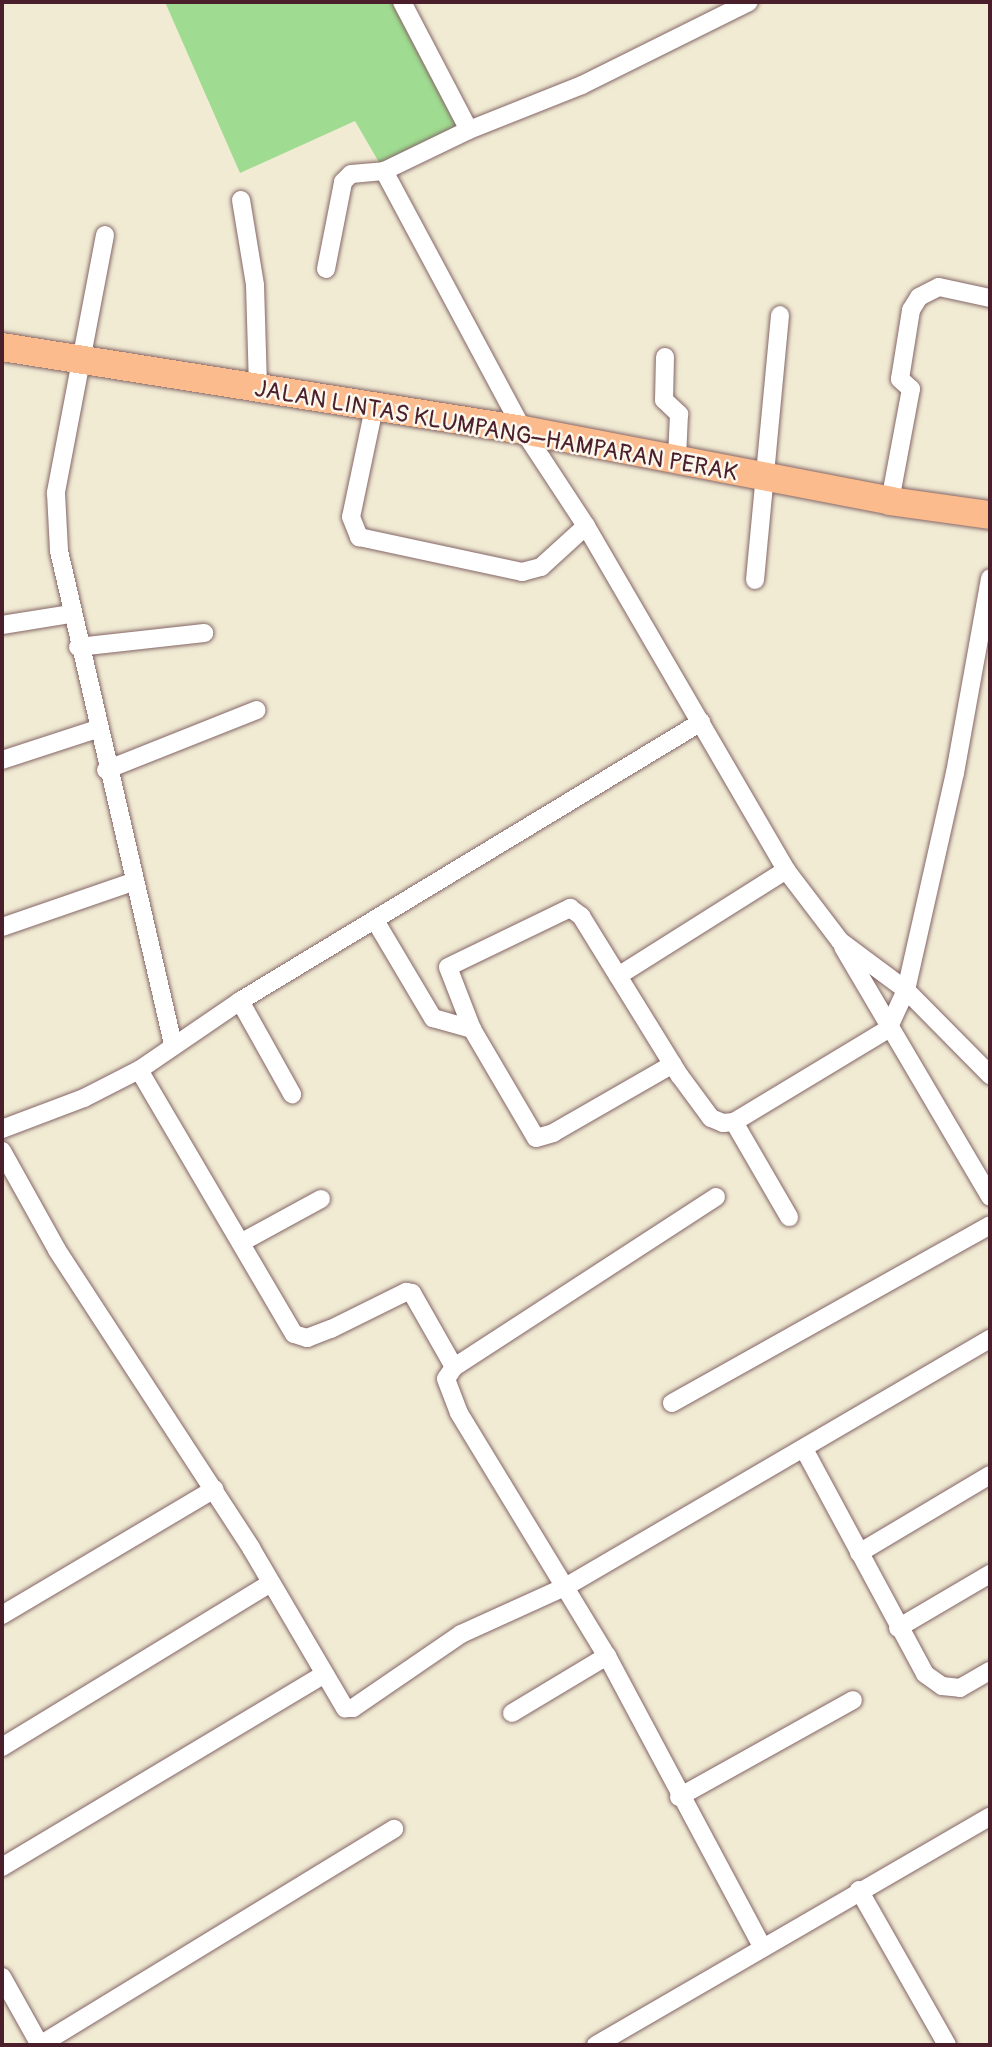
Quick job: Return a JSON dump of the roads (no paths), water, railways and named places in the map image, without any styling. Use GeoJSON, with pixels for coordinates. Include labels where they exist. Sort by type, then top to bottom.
{"type":"FeatureCollection","features":[{"type":"Feature","properties":{"kind":"main road","name":"JALAN LINTAS KLUMPANG–HAMPARAN PERAK"},"geometry":{"type":"LineString","coordinates":[[2,346],[523,430],[890,501],[990,515]]}},
{"type":"Feature","properties":{"kind":"street"},"geometry":{"type":"LineString","coordinates":[[402,2],[470,130]]}},
{"type":"Feature","properties":{"kind":"street"},"geometry":{"type":"LineString","coordinates":[[326,269],[343,183],[356,172],[383,171],[470,130],[582,85],[749,2]]}},
{"type":"Feature","properties":{"kind":"street"},"geometry":{"type":"LineString","coordinates":[[383,171],[523,430],[586,526],[786,870],[840,941],[888,1029],[990,1197]]}},
{"type":"Feature","properties":{"kind":"street"},"geometry":{"type":"LineString","coordinates":[[241,200],[255,285],[258,389]]}},
{"type":"Feature","properties":{"kind":"street"},"geometry":{"type":"LineString","coordinates":[[105,235],[89,337],[80,360],[56,493],[59,551],[106,769],[173,1044]]}},
{"type":"Feature","properties":{"kind":"street"},"geometry":{"type":"LineString","coordinates":[[890,501],[911,389],[900,379],[911,310],[919,297],[939,287],[990,298]]}},
{"type":"Feature","properties":{"kind":"street"},"geometry":{"type":"LineString","coordinates":[[755,580],[762,477],[780,315]]}},
{"type":"Feature","properties":{"kind":"street"},"geometry":{"type":"LineString","coordinates":[[665,356],[664,400],[678,414],[677,458]]}},
{"type":"Feature","properties":{"kind":"street"},"geometry":{"type":"LineString","coordinates":[[374,408],[351,516],[359,537],[522,572],[541,567],[586,526]]}},
{"type":"Feature","properties":{"kind":"street"},"geometry":{"type":"LineString","coordinates":[[673,1064],[553,1133],[536,1138],[472,1029],[448,967],[567,909],[581,916],[673,1064],[711,1118],[734,1122],[888,1029],[906,990],[957,760],[990,578]]}},
{"type":"Feature","properties":{"kind":"street"},"geometry":{"type":"LineString","coordinates":[[2,625],[71,614]]}},
{"type":"Feature","properties":{"kind":"street"},"geometry":{"type":"LineString","coordinates":[[78,647],[204,633]]}},
{"type":"Feature","properties":{"kind":"street"},"geometry":{"type":"LineString","coordinates":[[106,769],[257,710]]}},
{"type":"Feature","properties":{"kind":"street"},"geometry":{"type":"LineString","coordinates":[[2,1129],[84,1098],[139,1070],[173,1044],[240,1002],[376,922],[701,722]]}},
{"type":"Feature","properties":{"kind":"street"},"geometry":{"type":"LineString","coordinates":[[2,760],[97,729]]}},
{"type":"Feature","properties":{"kind":"street"},"geometry":{"type":"LineString","coordinates":[[618,976],[786,870]]}},
{"type":"Feature","properties":{"kind":"street"},"geometry":{"type":"LineString","coordinates":[[2,927],[14,926],[133,882]]}},
{"type":"Feature","properties":{"kind":"street"},"geometry":{"type":"LineString","coordinates":[[376,922],[433,1018],[472,1029]]}},
{"type":"Feature","properties":{"kind":"street"},"geometry":{"type":"LineString","coordinates":[[840,941],[906,990],[990,1075]]}},
{"type":"Feature","properties":{"kind":"street"},"geometry":{"type":"LineString","coordinates":[[240,1002],[292,1094]]}},
{"type":"Feature","properties":{"kind":"street"},"geometry":{"type":"LineString","coordinates":[[139,1070],[294,1334],[307,1338],[406,1292],[412,1293],[454,1367]]}},
{"type":"Feature","properties":{"kind":"street"},"geometry":{"type":"LineString","coordinates":[[734,1122],[789,1217]]}},
{"type":"Feature","properties":{"kind":"street"},"geometry":{"type":"LineString","coordinates":[[2,1152],[57,1250],[214,1489],[340,1704],[353,1708],[461,1634],[567,1586],[990,1339]]}},
{"type":"Feature","properties":{"kind":"street"},"geometry":{"type":"LineString","coordinates":[[716,1197],[454,1367],[446,1378],[458,1413],[567,1586],[607,1656],[679,1797],[762,1946]]}},
{"type":"Feature","properties":{"kind":"street"},"geometry":{"type":"LineString","coordinates":[[242,1242],[320,1199]]}},
{"type":"Feature","properties":{"kind":"street"},"geometry":{"type":"LineString","coordinates":[[672,1403],[990,1226]]}},
{"type":"Feature","properties":{"kind":"street"},"geometry":{"type":"LineString","coordinates":[[804,1449],[925,1674],[942,1686],[960,1688],[990,1671]]}},
{"type":"Feature","properties":{"kind":"street"},"geometry":{"type":"LineString","coordinates":[[859,1553],[990,1475]]}},
{"type":"Feature","properties":{"kind":"street"},"geometry":{"type":"LineString","coordinates":[[2,1615],[214,1489]]}},
{"type":"Feature","properties":{"kind":"street"},"geometry":{"type":"LineString","coordinates":[[898,1628],[990,1574]]}},
{"type":"Feature","properties":{"kind":"street"},"geometry":{"type":"LineString","coordinates":[[2,1747],[271,1583]]}},
{"type":"Feature","properties":{"kind":"street"},"geometry":{"type":"LineString","coordinates":[[512,1713],[607,1656]]}},
{"type":"Feature","properties":{"kind":"street"},"geometry":{"type":"LineString","coordinates":[[2,1867],[323,1675]]}},
{"type":"Feature","properties":{"kind":"street"},"geometry":{"type":"LineString","coordinates":[[679,1797],[853,1700]]}},
{"type":"Feature","properties":{"kind":"street"},"geometry":{"type":"LineString","coordinates":[[599,2045],[762,1946],[990,1818]]}},
{"type":"Feature","properties":{"kind":"street"},"geometry":{"type":"LineString","coordinates":[[2,1977],[40,2045],[394,1829]]}},
{"type":"Feature","properties":{"kind":"street"},"geometry":{"type":"LineString","coordinates":[[859,1890],[947,2045]]}}]}
